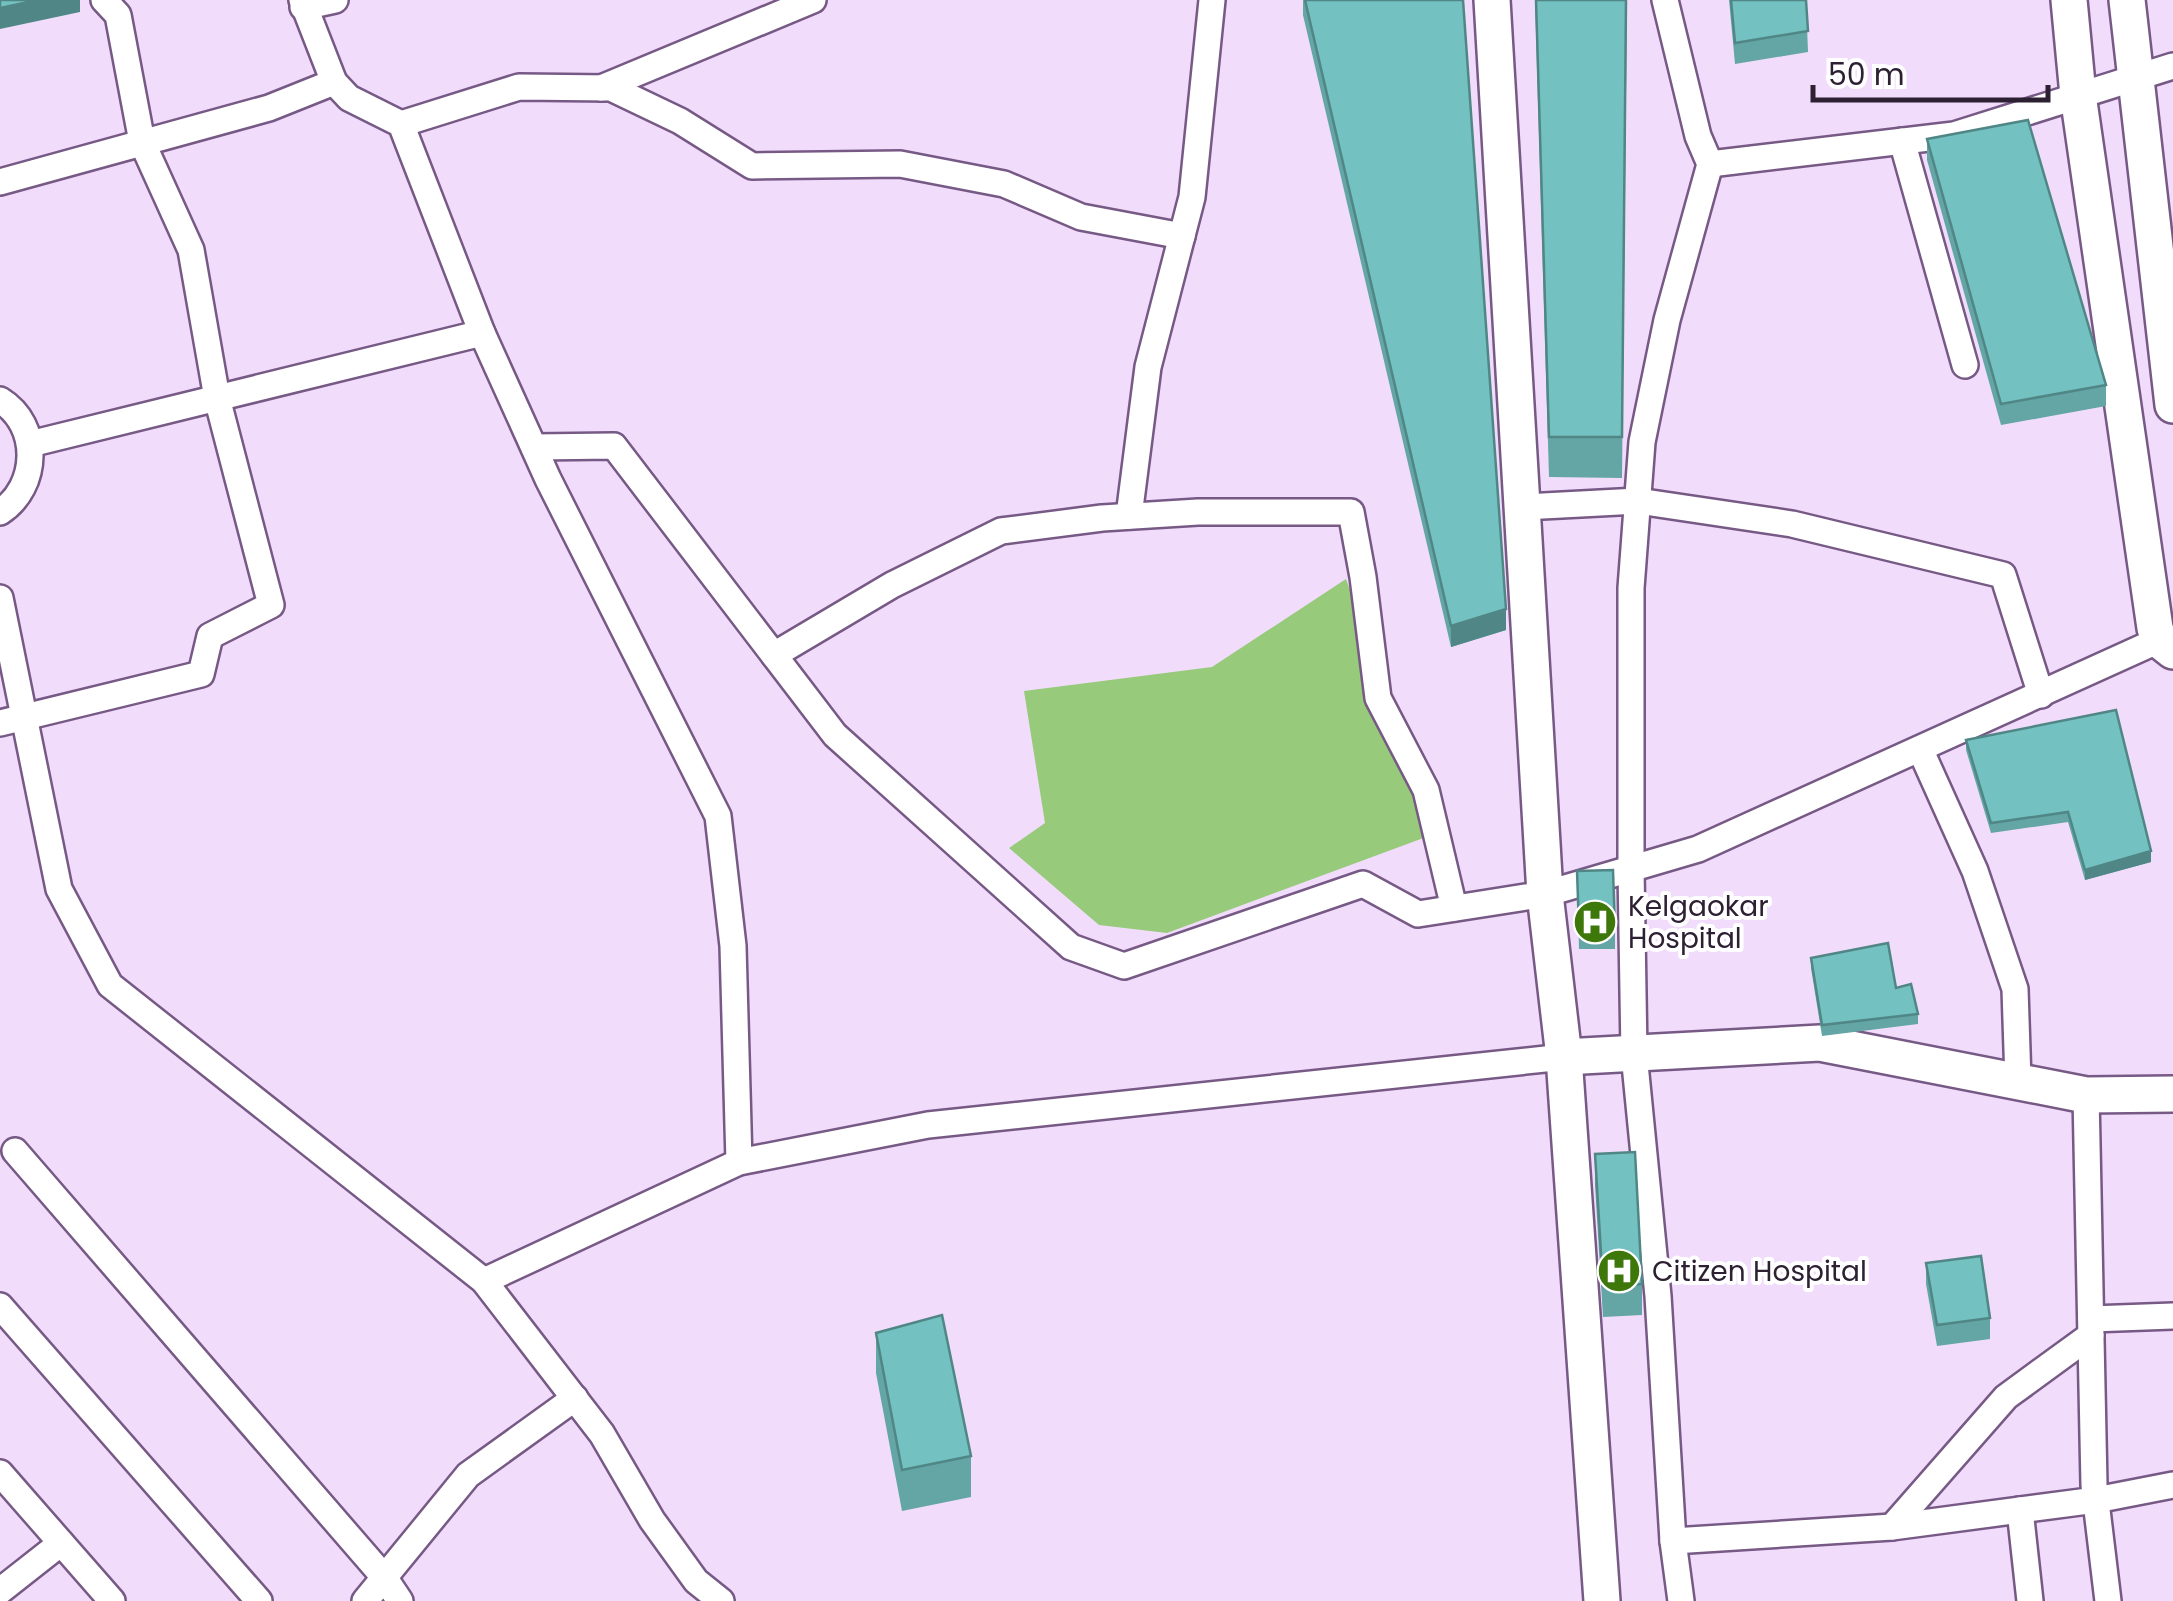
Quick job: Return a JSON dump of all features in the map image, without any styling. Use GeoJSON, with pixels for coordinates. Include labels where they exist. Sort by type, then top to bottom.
{"type":"FeatureCollection","features":[{"type":"Feature","properties":{"kind":"street"},"geometry":{"type":"LineString","coordinates":[[12,720],[201,674],[210,636],[270,604],[217,398],[191,250],[142,142],[118,15],[104,0]]}},
{"type":"Feature","properties":{"kind":"street"},"geometry":{"type":"LineString","coordinates":[[334,0],[302,4],[334,82],[349,98],[401,124],[482,333],[534,448],[718,816],[733,946],[739,1162]]}},
{"type":"Feature","properties":{"kind":"street"},"geometry":{"type":"LineString","coordinates":[[600,88],[812,0]]}},
{"type":"Feature","properties":{"kind":"street"},"geometry":{"type":"LineString","coordinates":[[1129,516],[1148,366],[1192,197],[1212,0]]}},
{"type":"Feature","properties":{"kind":"street"},"geometry":{"type":"LineString","coordinates":[[1492,0],[1545,894],[1564,1057],[1602,1601]]}},
{"type":"Feature","properties":{"kind":"street"},"geometry":{"type":"LineString","coordinates":[[1665,0],[1698,136],[1710,164],[1667,320],[1642,442],[1631,588],[1630,869],[1634,1054],[1658,1296],[1673,1541],[1681,1601]]}},
{"type":"Feature","properties":{"kind":"street"},"geometry":{"type":"LineString","coordinates":[[534,448],[614,446],[835,736],[1071,946],[1124,966],[1363,884],[1418,914],[1545,894],[1698,849],[2041,695],[2166,646],[2078,95],[2068,0]]}},
{"type":"Feature","properties":{"kind":"street"},"geometry":{"type":"LineString","coordinates":[[2127,0],[2173,406]]}},
{"type":"Feature","properties":{"kind":"street"},"geometry":{"type":"LineString","coordinates":[[1710,164],[1954,135],[2173,66]]}},
{"type":"Feature","properties":{"kind":"street"},"geometry":{"type":"LineString","coordinates":[[0,182],[270,108],[334,82]]}},
{"type":"Feature","properties":{"kind":"street"},"geometry":{"type":"LineString","coordinates":[[401,124],[519,87],[611,88],[680,121],[752,166],[900,164],[1004,184],[1082,217],[1182,236]]}},
{"type":"Feature","properties":{"kind":"street"},"geometry":{"type":"LineString","coordinates":[[1902,140],[1965,365]]}},
{"type":"Feature","properties":{"kind":"street"},"geometry":{"type":"LineString","coordinates":[[30,444],[482,333]]}},
{"type":"Feature","properties":{"kind":"street"},"geometry":{"type":"LineString","coordinates":[[0,400],[22,422],[30,444],[30,468],[22,491],[0,512]]}},
{"type":"Feature","properties":{"kind":"street"},"geometry":{"type":"LineString","coordinates":[[1522,507],[1638,501],[1792,524],[2003,575],[2041,695]]}},
{"type":"Feature","properties":{"kind":"street"},"geometry":{"type":"LineString","coordinates":[[774,655],[892,586],[1001,531],[1198,512],[1352,512],[1378,698],[1426,790],[1454,908]]}},
{"type":"Feature","properties":{"kind":"street"},"geometry":{"type":"LineString","coordinates":[[0,598],[12,720],[58,889],[110,985],[484,1281],[602,1434],[652,1520],[696,1581],[721,1601]]}},
{"type":"Feature","properties":{"kind":"street"},"geometry":{"type":"LineString","coordinates":[[1920,749],[1975,871],[2015,989],[2018,1082]]}},
{"type":"Feature","properties":{"kind":"street"},"geometry":{"type":"LineString","coordinates":[[484,1281],[739,1162],[928,1125],[1564,1057],[1820,1044],[2086,1094],[2173,1094]]}},
{"type":"Feature","properties":{"kind":"street"},"geometry":{"type":"LineString","coordinates":[[2086,1094],[2096,1500],[2108,1601]]}},
{"type":"Feature","properties":{"kind":"street"},"geometry":{"type":"LineString","coordinates":[[14,1151],[384,1577],[400,1601]]}},
{"type":"Feature","properties":{"kind":"street"},"geometry":{"type":"LineString","coordinates":[[0,1306],[259,1601]]}},
{"type":"Feature","properties":{"kind":"street"},"geometry":{"type":"LineString","coordinates":[[1892,1528],[2006,1397],[2091,1327],[2173,1316]]}},
{"type":"Feature","properties":{"kind":"street"},"geometry":{"type":"LineString","coordinates":[[365,1601],[468,1474],[576,1398]]}},
{"type":"Feature","properties":{"kind":"street"},"geometry":{"type":"LineString","coordinates":[[0,1472],[112,1601]]}},
{"type":"Feature","properties":{"kind":"street"},"geometry":{"type":"LineString","coordinates":[[1673,1541],[1892,1528],[2096,1500],[2173,1485]]}},
{"type":"Feature","properties":{"kind":"street"},"geometry":{"type":"LineString","coordinates":[[2020,1510],[2030,1601]]}},
{"type":"Feature","properties":{"kind":"street"},"geometry":{"type":"LineString","coordinates":[[0,1592],[61,1543]]}},
{"type":"Feature","properties":{"kind":"green space"},"geometry":{"type":"Polygon","coordinates":[[[1346,579],[1437,833],[1167,933],[1099,925],[1009,848],[1045,823],[1024,691],[1212,667],[1346,579]]]}},
{"type":"Feature","properties":{"kind":"building"},"geometry":{"type":"Polygon","coordinates":[[[0,0],[38,0],[0,8],[0,0]]]}},
{"type":"Feature","properties":{"kind":"building"},"geometry":{"type":"Polygon","coordinates":[[[1305,0],[1463,0],[1506,609],[1451,626],[1305,0]]]}},
{"type":"Feature","properties":{"kind":"building"},"geometry":{"type":"Polygon","coordinates":[[[1536,0],[1626,0],[1622,437],[1549,437],[1536,0]]]}},
{"type":"Feature","properties":{"kind":"building"},"geometry":{"type":"Polygon","coordinates":[[[1731,0],[1806,0],[1808,31],[1735,43],[1731,0]]]}},
{"type":"Feature","properties":{"kind":"building"},"geometry":{"type":"Polygon","coordinates":[[[2028,120],[2106,385],[2001,404],[1927,139],[2028,120]]]}},
{"type":"Feature","properties":{"kind":"building"},"geometry":{"type":"Polygon","coordinates":[[[2116,710],[2151,851],[2085,870],[2068,812],[1991,823],[1966,740],[2116,710]]]}},
{"type":"Feature","properties":{"kind":"building"},"geometry":{"type":"Polygon","coordinates":[[[1613,870],[1615,928],[1579,928],[1577,871],[1613,870]]]}},
{"type":"Feature","properties":{"kind":"building"},"geometry":{"type":"Polygon","coordinates":[[[1888,943],[1896,988],[1911,984],[1918,1014],[1822,1025],[1811,958],[1888,943]]]}},
{"type":"Feature","properties":{"kind":"building"},"geometry":{"type":"Polygon","coordinates":[[[1635,1152],[1642,1284],[1603,1286],[1595,1154],[1635,1152]]]}},
{"type":"Feature","properties":{"kind":"building"},"geometry":{"type":"Polygon","coordinates":[[[1981,1256],[1990,1318],[1937,1325],[1926,1263],[1981,1256]]]}},
{"type":"Feature","properties":{"kind":"building"},"geometry":{"type":"Polygon","coordinates":[[[942,1315],[971,1456],[902,1470],[876,1333],[942,1315]]]}},
{"type":"Feature","properties":{"kind":"place","name":"Kelgaokar Hospital"},"geometry":{"type":"Point","coordinates":[1595,922]}},
{"type":"Feature","properties":{"kind":"place","name":"Citizen Hospital"},"geometry":{"type":"Point","coordinates":[1619,1271]}}]}
